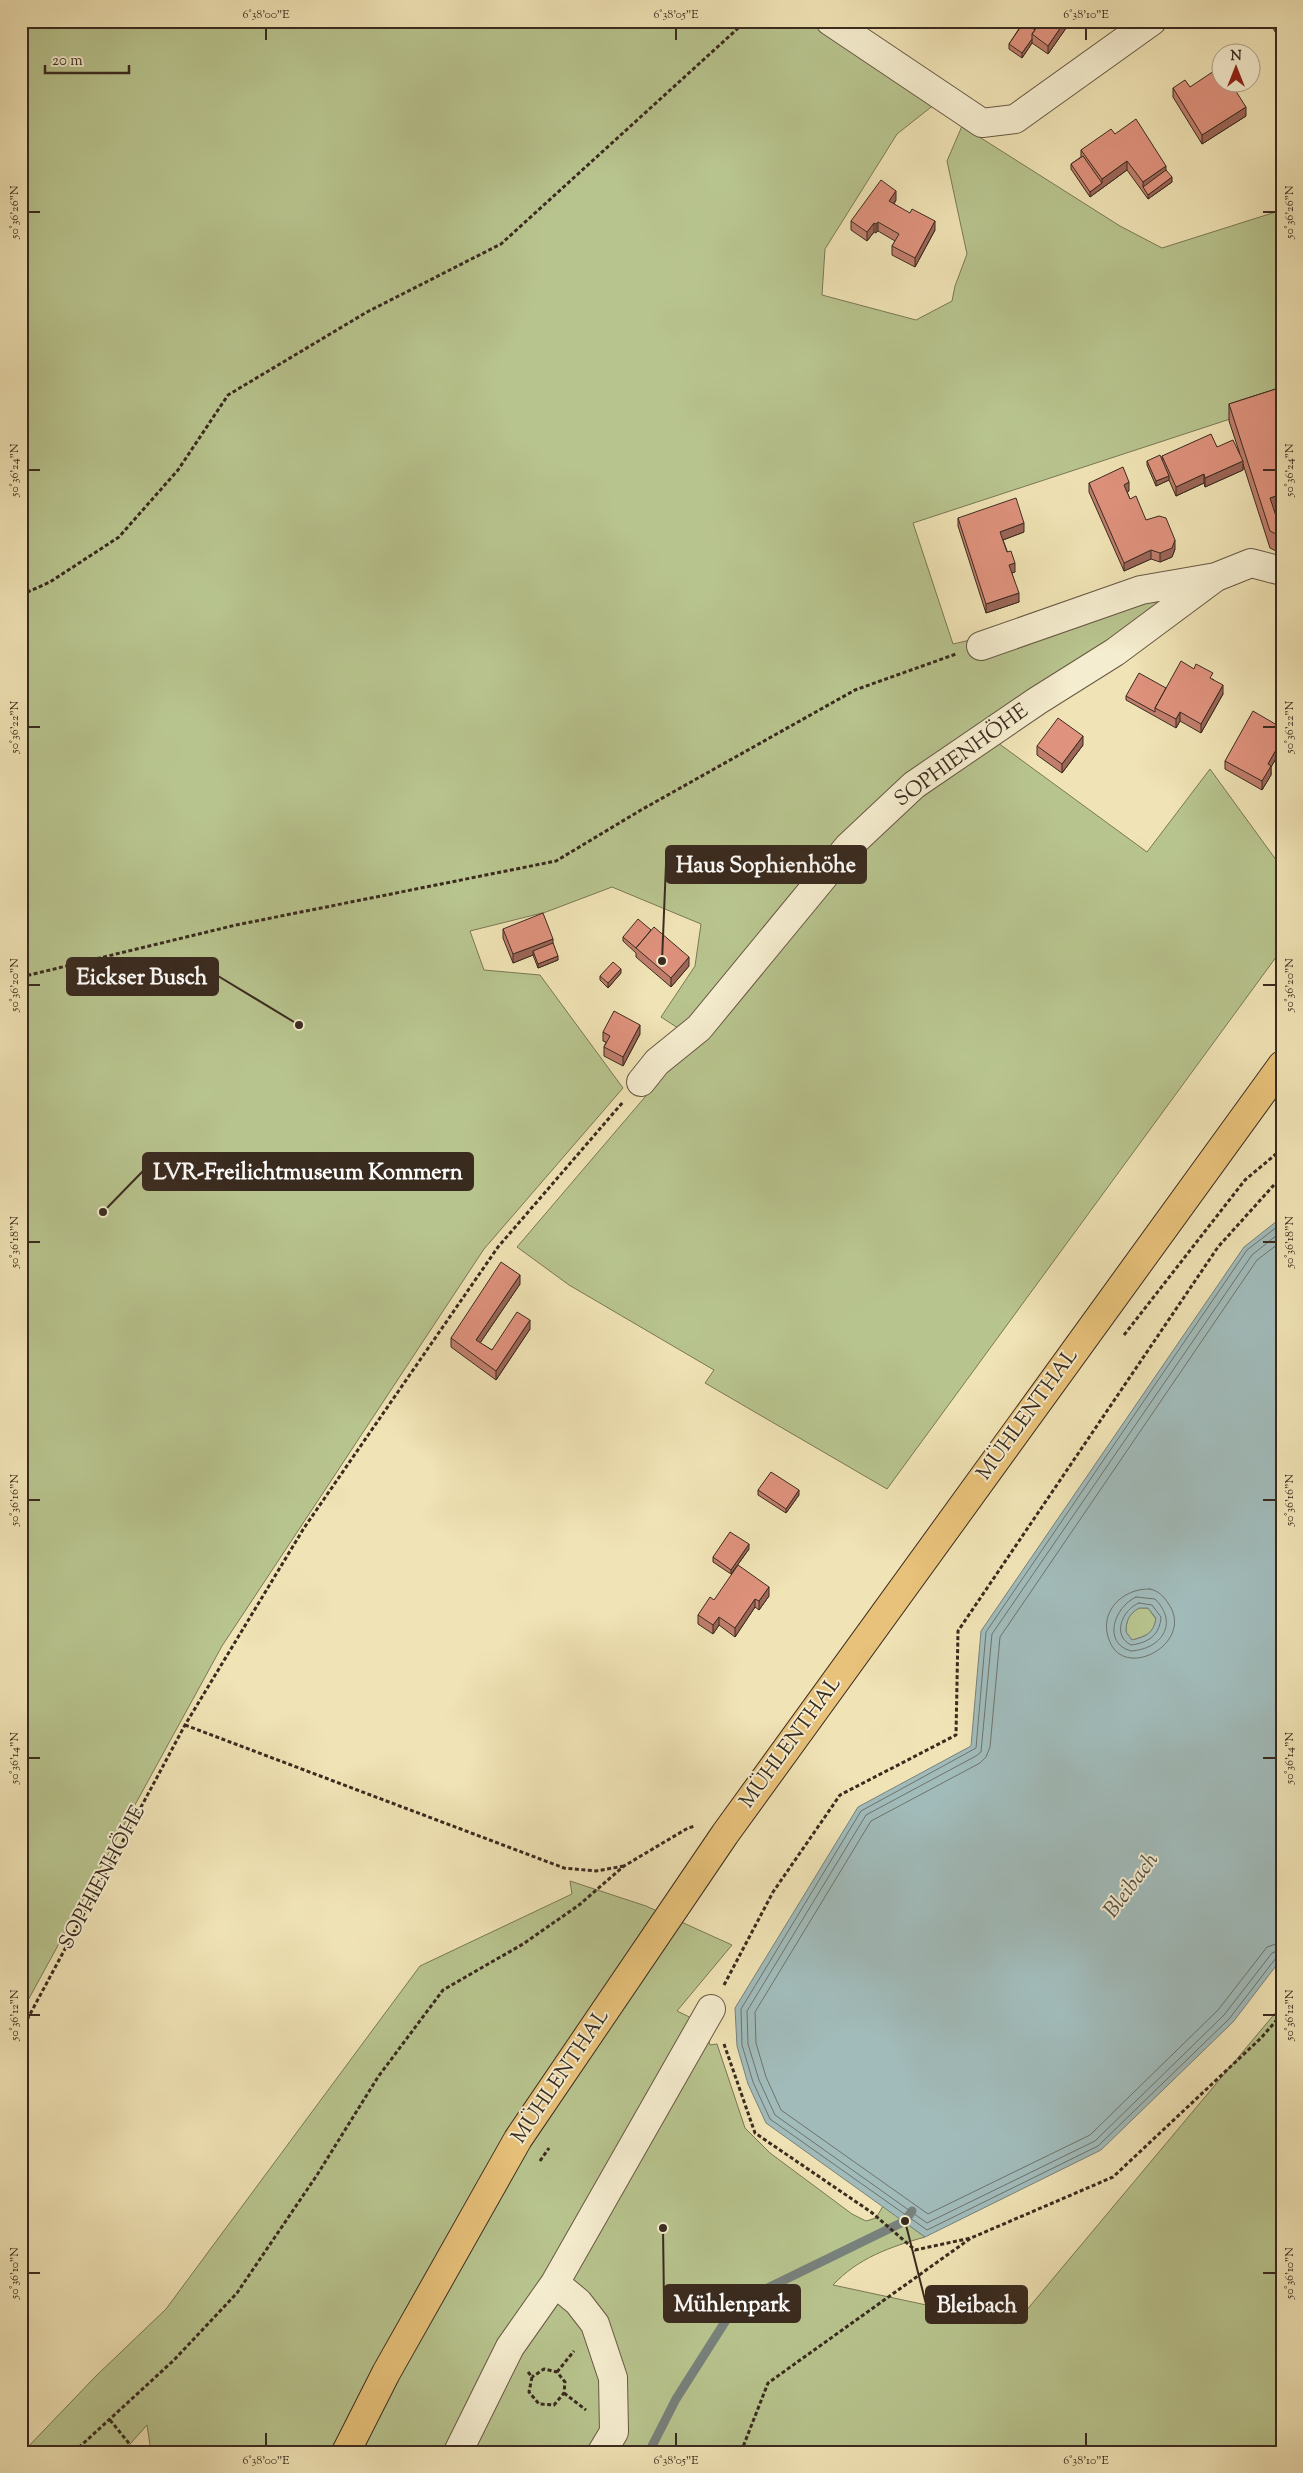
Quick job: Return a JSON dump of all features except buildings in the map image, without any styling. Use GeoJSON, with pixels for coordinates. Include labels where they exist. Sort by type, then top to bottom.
{"type":"FeatureCollection","features":[{"type":"Feature","properties":{"kind":"main road","name":"MÜHLENTHAL"},"geometry":{"type":"LineString","coordinates":[[346,2452],[386,2373],[518,2139],[725,1834],[1282,1065]]}},
{"type":"Feature","properties":{"kind":"street"},"geometry":{"type":"LineString","coordinates":[[830,21],[982,122],[1015,119],[1152,21]]}},
{"type":"Feature","properties":{"kind":"street"},"geometry":{"type":"LineString","coordinates":[[981,646],[1141,590],[1216,578],[1251,563],[1282,571]]}},
{"type":"Feature","properties":{"kind":"street","name":"SOPHIENHÖHE"},"geometry":{"type":"LineString","coordinates":[[641,1082],[657,1062],[699,1028],[848,847],[914,785],[1037,701],[1115,652],[1216,578]]}},
{"type":"Feature","properties":{"kind":"street"},"geometry":{"type":"LineString","coordinates":[[458,2452],[510,2348],[555,2283],[711,2009]]}},
{"type":"Feature","properties":{"kind":"street"},"geometry":{"type":"LineString","coordinates":[[555,2283],[578,2302],[595,2324],[613,2378],[614,2432],[602,2452]]}},
{"type":"Feature","properties":{"kind":"path"},"geometry":{"type":"LineString","coordinates":[[21,595],[50,582],[119,537],[178,470],[228,395],[367,312],[501,244],[746,21]]}},
{"type":"Feature","properties":{"kind":"path"},"geometry":{"type":"LineString","coordinates":[[21,977],[236,925],[556,861],[641,810],[854,690],[981,646]]}},
{"type":"Feature","properties":{"kind":"path","name":"SOPHIENHÖHE"},"geometry":{"type":"LineString","coordinates":[[21,2031],[185,1725],[304,1528],[498,1247],[641,1082]]}},
{"type":"Feature","properties":{"kind":"path"},"geometry":{"type":"LineString","coordinates":[[1121,1338],[1245,1180],[1282,1149]]}},
{"type":"Feature","properties":{"kind":"path"},"geometry":{"type":"LineString","coordinates":[[1282,1176],[1218,1247],[958,1631],[956,1735],[840,1795],[772,1892],[711,2009],[755,2133],[871,2212],[915,2250],[970,2238],[1113,2177],[1261,2038],[1282,2014]]}},
{"type":"Feature","properties":{"kind":"path"},"geometry":{"type":"LineString","coordinates":[[185,1725],[564,1868],[596,1871],[624,1866]]}},
{"type":"Feature","properties":{"kind":"path"},"geometry":{"type":"LineString","coordinates":[[74,2452],[110,2420],[146,2383],[174,2360],[237,2293],[317,2174],[378,2077],[443,1990],[523,1944],[579,1905],[624,1866],[688,1828],[705,1824],[725,1834]]}},
{"type":"Feature","properties":{"kind":"path"},"geometry":{"type":"LineString","coordinates":[[538,2165],[553,2140]]}},
{"type":"Feature","properties":{"kind":"path"},"geometry":{"type":"LineString","coordinates":[[741,2452],[768,2383],[970,2238]]}},
{"type":"Feature","properties":{"kind":"path"},"geometry":{"type":"LineString","coordinates":[[544,2369],[557,2372],[565,2382],[564,2393],[554,2404],[539,2404],[529,2392],[532,2377],[544,2369]]}},
{"type":"Feature","properties":{"kind":"path"},"geometry":{"type":"LineString","coordinates":[[110,2420],[128,2442],[132,2452]]}},
{"type":"Feature","properties":{"kind":"green space"},"geometry":{"type":"Polygon","coordinates":[[[21,21],[814,21],[935,104],[897,134],[825,249],[822,295],[916,320],[952,301],[955,286],[967,254],[947,161],[962,126],[1120,226],[1162,248],[1282,210],[1282,402],[913,523],[953,644],[1166,595],[1170,606],[943,755],[684,1032],[661,1017],[695,966],[701,924],[612,887],[546,912],[470,931],[484,970],[540,975],[623,1088],[484,1249],[222,1646],[21,2013],[21,21]]]}},
{"type":"Feature","properties":{"kind":"green space"},"geometry":{"type":"Polygon","coordinates":[[[994,740],[1147,852],[1210,769],[1282,868],[1282,949],[887,1489],[705,1383],[714,1370],[569,1285],[517,1247],[854,852],[912,793],[994,740]]]}},
{"type":"Feature","properties":{"kind":"green space"},"geometry":{"type":"Polygon","coordinates":[[[1139,1608],[1148,1608],[1156,1619],[1155,1624],[1151,1631],[1132,1640],[1126,1632],[1127,1624],[1130,1615],[1139,1608]]]}},
{"type":"Feature","properties":{"kind":"green space"},"geometry":{"type":"Polygon","coordinates":[[[570,1881],[646,1906],[732,1945],[677,2011],[704,2024],[710,2045],[717,2044],[745,2128],[770,2153],[852,2214],[866,2221],[876,2218],[883,2206],[925,2237],[875,2255],[853,2268],[833,2285],[1015,2324],[1282,2005],[1282,2452],[151,2452],[147,2425],[123,2452],[23,2452],[96,2376],[166,2309],[420,1966],[572,1894],[570,1881]]]}},
{"type":"Feature","properties":{"kind":"water"},"geometry":{"type":"Polygon","coordinates":[[[1282,1217],[1282,1958],[1233,2022],[1101,2150],[925,2237],[766,2123],[748,2084],[737,2046],[735,2008],[858,1807],[971,1746],[981,1631],[1244,1247],[1282,1217]],[[1139,1608],[1129,1618],[1126,1632],[1132,1640],[1148,1634],[1155,1623],[1156,1618],[1148,1608],[1139,1608]]]}},
{"type":"Feature","properties":{"kind":"waterway","name":"Bleibach"},"geometry":{"type":"LineString","coordinates":[[649,2452],[676,2399],[737,2303],[905,2221],[912,2211]]}},
{"type":"Feature","properties":{"kind":"place","name":"Haus Sophienhöhe"},"geometry":{"type":"Point","coordinates":[662,961]}},
{"type":"Feature","properties":{"kind":"place","name":"Eickser Busch"},"geometry":{"type":"Point","coordinates":[299,1025]}},
{"type":"Feature","properties":{"kind":"place","name":"LVR-Freilichtmuseum Kommern"},"geometry":{"type":"Point","coordinates":[103,1212]}},
{"type":"Feature","properties":{"kind":"place","name":"Bleibach"},"geometry":{"type":"Point","coordinates":[905,2221]}},
{"type":"Feature","properties":{"kind":"place","name":"Mühlenpark"},"geometry":{"type":"Point","coordinates":[663,2228]}}]}
